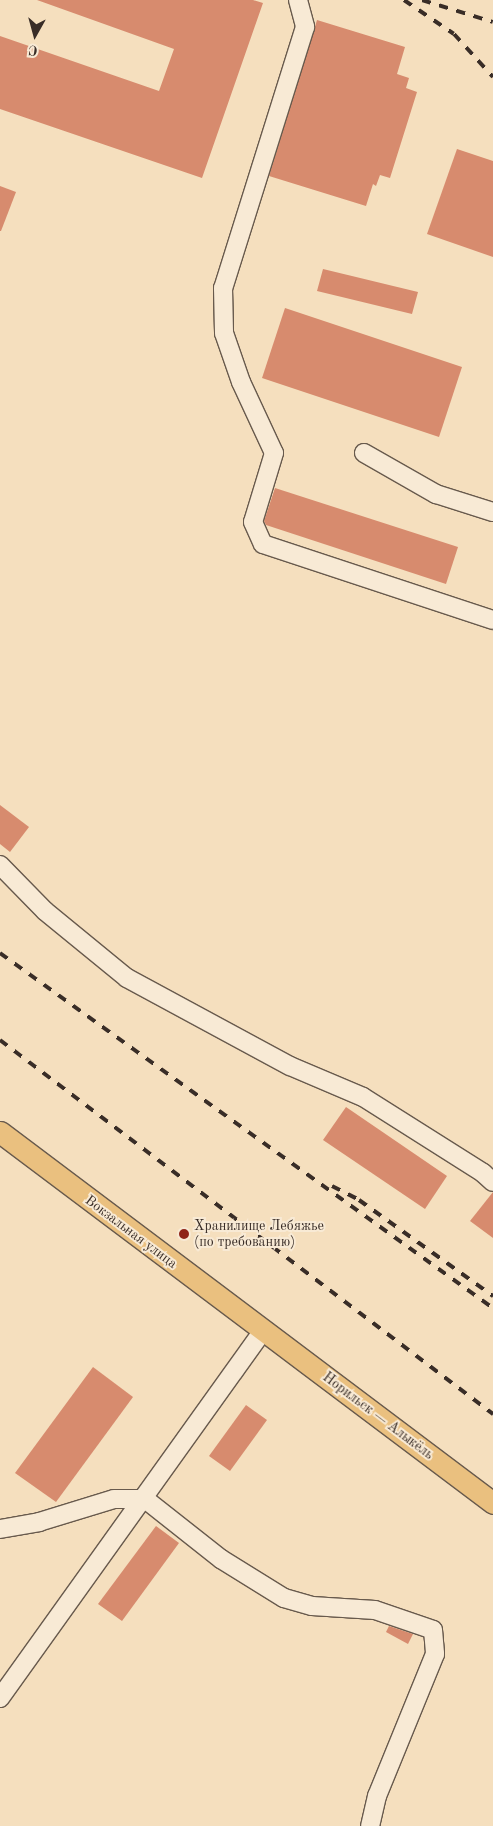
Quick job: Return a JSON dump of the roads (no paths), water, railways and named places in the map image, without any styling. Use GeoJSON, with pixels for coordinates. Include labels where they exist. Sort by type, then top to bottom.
{"type":"FeatureCollection","features":[{"type":"Feature","properties":{"kind":"main road","name":"Вокзальная улица"},"geometry":{"type":"LineString","coordinates":[[0,1132],[264,1330]]}},
{"type":"Feature","properties":{"kind":"main road","name":"Норильск — Алыкёль"},"geometry":{"type":"LineString","coordinates":[[264,1330],[493,1503]]}},
{"type":"Feature","properties":{"kind":"lane"},"geometry":{"type":"LineString","coordinates":[[298,0],[305,28],[223,288],[224,333],[241,382],[274,453],[253,522],[263,544],[493,620]]}},
{"type":"Feature","properties":{"kind":"lane"},"geometry":{"type":"LineString","coordinates":[[364,453],[436,494],[493,512]]}},
{"type":"Feature","properties":{"kind":"lane"},"geometry":{"type":"LineString","coordinates":[[0,865],[45,911],[126,978],[290,1066],[363,1098],[484,1173],[493,1182]]}},
{"type":"Feature","properties":{"kind":"lane"},"geometry":{"type":"LineString","coordinates":[[0,1698],[145,1499],[264,1330]]}},
{"type":"Feature","properties":{"kind":"lane"},"geometry":{"type":"LineString","coordinates":[[0,1529],[39,1522],[114,1499],[145,1499],[221,1559],[284,1598],[312,1606],[376,1610],[433,1630],[434,1654],[377,1796],[370,1826]]}},
{"type":"Feature","properties":{"kind":"railway"},"geometry":{"type":"LineString","coordinates":[[404,0],[454,34],[493,77]]}},
{"type":"Feature","properties":{"kind":"railway"},"geometry":{"type":"LineString","coordinates":[[422,0],[493,22]]}},
{"type":"Feature","properties":{"kind":"railway"},"geometry":{"type":"LineString","coordinates":[[0,953],[493,1308]]}},
{"type":"Feature","properties":{"kind":"railway"},"geometry":{"type":"LineString","coordinates":[[0,1040],[493,1414]]}},
{"type":"Feature","properties":{"kind":"railway"},"geometry":{"type":"LineString","coordinates":[[332,1186],[359,1200],[493,1296]]}},
{"type":"Feature","properties":{"kind":"place","name":"Хранилище Лебяжье (по требованию)"},"geometry":{"type":"Point","coordinates":[184,1234]}}]}
